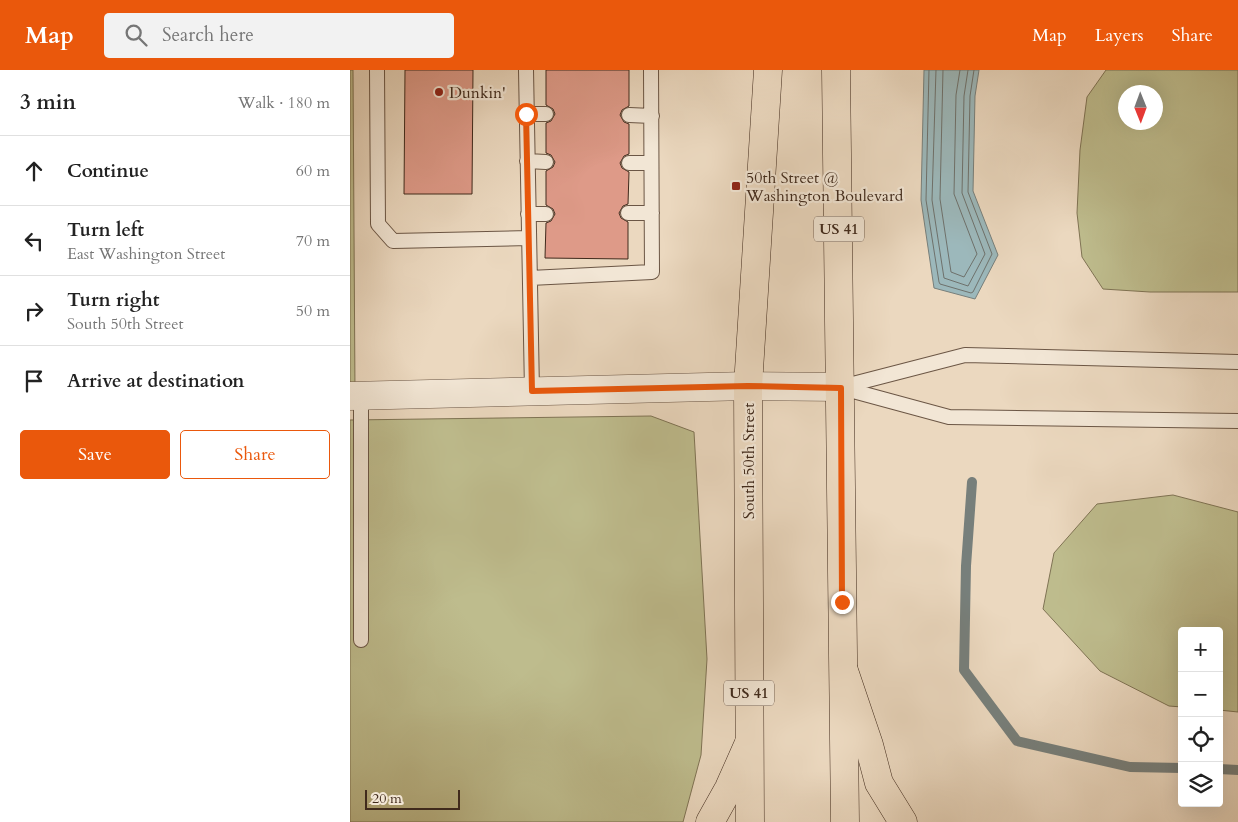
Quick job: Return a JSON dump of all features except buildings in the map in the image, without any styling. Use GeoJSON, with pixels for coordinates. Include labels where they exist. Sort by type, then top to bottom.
{"type":"FeatureCollection","features":[{"type":"Feature","properties":{"kind":"main road","name":"South 50th Street"},"geometry":{"type":"LineString","coordinates":[[750,822],[748,386],[768,70]]}},
{"type":"Feature","properties":{"kind":"main road","name":"US 41"},"geometry":{"type":"LineString","coordinates":[[836,70],[845,822]]}},
{"type":"Feature","properties":{"kind":"main road"},"geometry":{"type":"LineString","coordinates":[[844,670],[869,745],[879,783],[903,822]]}},
{"type":"Feature","properties":{"kind":"main road"},"geometry":{"type":"LineString","coordinates":[[710,822],[729,788],[749,743]]}},
{"type":"Feature","properties":{"kind":"street"},"geometry":{"type":"LineString","coordinates":[[355,396],[748,386],[841,388]]}},
{"type":"Feature","properties":{"kind":"lane"},"geometry":{"type":"LineString","coordinates":[[377,70],[378,224],[393,240],[529,238]]}},
{"type":"Feature","properties":{"kind":"lane"},"geometry":{"type":"LineString","coordinates":[[526,70],[532,391]]}},
{"type":"Feature","properties":{"kind":"lane"},"geometry":{"type":"LineString","coordinates":[[530,278],[652,272],[651,70]]}},
{"type":"Feature","properties":{"kind":"lane"},"geometry":{"type":"LineString","coordinates":[[526,114],[546,114]]}},
{"type":"Feature","properties":{"kind":"lane"},"geometry":{"type":"LineString","coordinates":[[629,115],[652,116]]}},
{"type":"Feature","properties":{"kind":"lane"},"geometry":{"type":"LineString","coordinates":[[527,161],[546,162]]}},
{"type":"Feature","properties":{"kind":"lane"},"geometry":{"type":"LineString","coordinates":[[628,163],[652,163]]}},
{"type":"Feature","properties":{"kind":"lane"},"geometry":{"type":"LineString","coordinates":[[628,213],[652,213]]}},
{"type":"Feature","properties":{"kind":"lane"},"geometry":{"type":"LineString","coordinates":[[528,214],[546,214]]}},
{"type":"Feature","properties":{"kind":"lane"},"geometry":{"type":"LineString","coordinates":[[841,388],[965,355],[1238,362]]}},
{"type":"Feature","properties":{"kind":"lane"},"geometry":{"type":"LineString","coordinates":[[841,388],[949,417],[1238,421]]}},
{"type":"Feature","properties":{"kind":"lane"},"geometry":{"type":"LineString","coordinates":[[355,396],[361,640]]}},
{"type":"Feature","properties":{"kind":"shaded area"},"geometry":{"type":"Polygon","coordinates":[[[350,70],[353,70],[355,392],[350,392],[350,70]]]}},
{"type":"Feature","properties":{"kind":"shaded area"},"geometry":{"type":"Polygon","coordinates":[[[1106,70],[1238,70],[1238,292],[1150,292],[1103,289],[1082,257],[1077,213],[1080,150],[1087,97],[1106,70]]]}},
{"type":"Feature","properties":{"kind":"shaded area"},"geometry":{"type":"Polygon","coordinates":[[[651,416],[694,432],[707,659],[701,755],[683,822],[350,822],[350,420],[651,416]]]}},
{"type":"Feature","properties":{"kind":"shaded area"},"geometry":{"type":"Polygon","coordinates":[[[1173,495],[1238,512],[1238,712],[1223,710],[1223,627],[1178,627],[1178,707],[1169,706],[1100,671],[1043,609],[1054,553],[1097,504],[1173,495]]]}},
{"type":"Feature","properties":{"kind":"water"},"geometry":{"type":"Polygon","coordinates":[[[924,70],[979,70],[975,96],[973,191],[998,255],[975,299],[934,288],[921,200],[924,70]]]}},
{"type":"Feature","properties":{"kind":"waterway"},"geometry":{"type":"LineString","coordinates":[[972,482],[966,566],[964,670],[1017,741],[1130,767],[1178,768]]}},
{"type":"Feature","properties":{"kind":"waterway"},"geometry":{"type":"LineString","coordinates":[[1223,769],[1238,770]]}},
{"type":"Feature","properties":{"kind":"place","name":"Dunkin'"},"geometry":{"type":"Point","coordinates":[439,92]}},
{"type":"Feature","properties":{"kind":"place","name":"50th Street @ Washington Boulevard"},"geometry":{"type":"Point","coordinates":[736,186]}},
{"type":"Feature","properties":{"kind":"route"},"geometry":{"type":"LineString","coordinates":[[526,114],[532,391],[748,386],[841,388],[842,602]]}}]}
